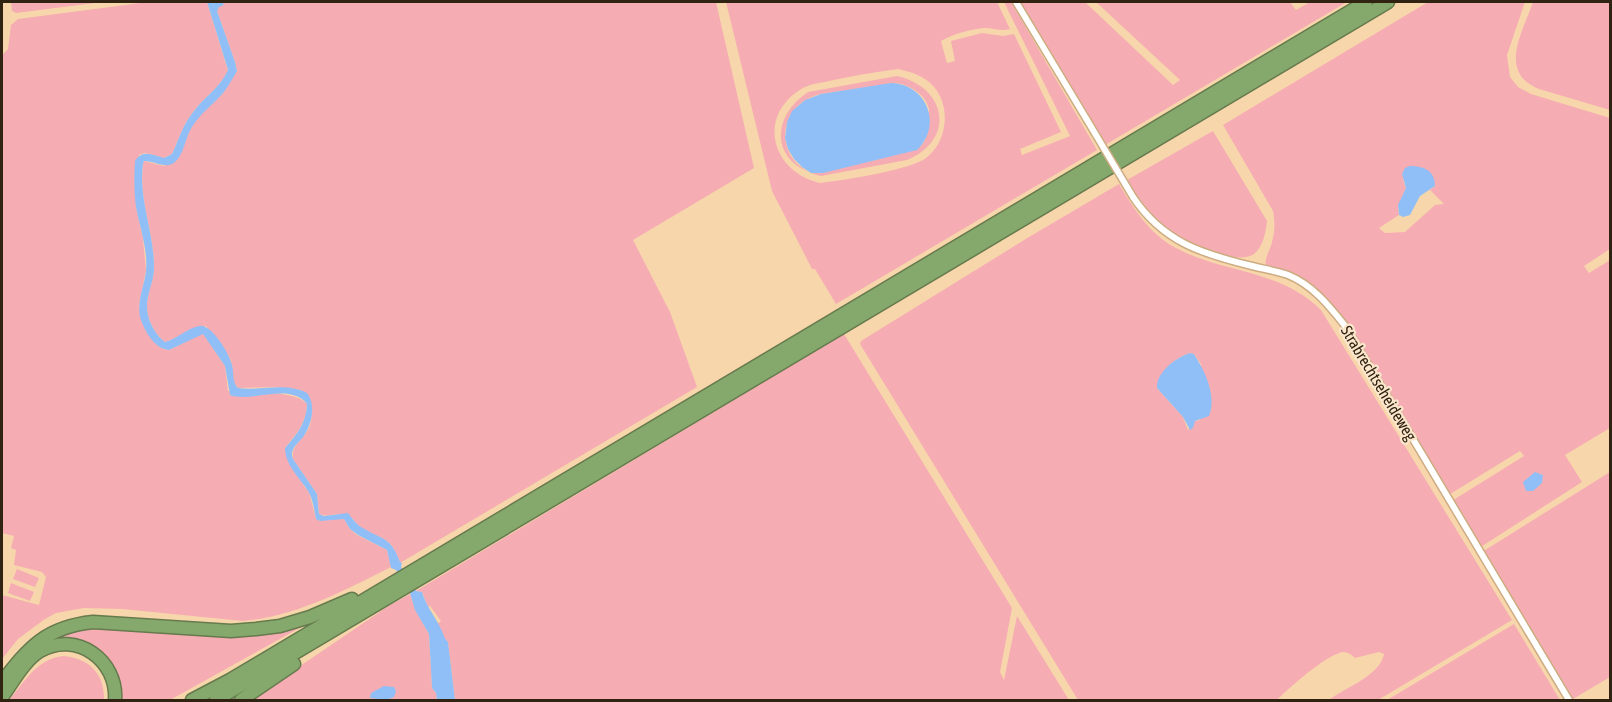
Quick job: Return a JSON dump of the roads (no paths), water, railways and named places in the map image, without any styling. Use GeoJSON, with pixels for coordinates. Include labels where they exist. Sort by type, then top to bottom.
{"type":"FeatureCollection","features":[{"type":"Feature","properties":{"kind":"highway"},"geometry":{"type":"LineString","coordinates":[[216,700],[339,628],[407,581],[1366,2]]}},
{"type":"Feature","properties":{"kind":"highway"},"geometry":{"type":"LineString","coordinates":[[192,700],[407,581],[1388,2]]}},
{"type":"Feature","properties":{"kind":"highway"},"geometry":{"type":"LineString","coordinates":[[2,682],[32,645],[50,633],[72,625],[93,622],[231,631],[268,628],[310,618],[407,581]]}},
{"type":"Feature","properties":{"kind":"highway"},"geometry":{"type":"LineString","coordinates":[[241,700],[319,647],[339,628]]}},
{"type":"Feature","properties":{"kind":"highway"},"geometry":{"type":"LineString","coordinates":[[2,697],[34,656],[49,647],[66,645],[79,646],[100,658],[113,677],[115,700]]}},
{"type":"Feature","properties":{"kind":"street","name":"Strabrechtseheideweg"},"geometry":{"type":"LineString","coordinates":[[1016,2],[1146,216],[1170,237],[1191,248],[1214,257],[1290,276],[1320,296],[1346,327],[1569,700]]}},
{"type":"Feature","properties":{"kind":"water"},"geometry":{"type":"Polygon","coordinates":[[[207,2],[222,2],[224,5],[217,11],[237,71],[224,92],[196,122],[176,161],[165,165],[144,161],[143,191],[154,257],[154,270],[147,303],[149,319],[165,342],[195,327],[204,326],[209,329],[226,352],[238,388],[282,387],[307,393],[312,408],[311,419],[304,436],[292,454],[293,459],[317,494],[319,514],[324,516],[348,513],[359,526],[390,543],[416,591],[422,592],[448,642],[455,700],[437,700],[432,688],[429,634],[415,610],[410,593],[396,570],[391,568],[387,550],[358,535],[350,529],[344,519],[320,521],[316,519],[310,494],[290,466],[285,448],[303,423],[307,404],[291,394],[249,397],[230,395],[225,366],[203,334],[169,350],[164,349],[154,343],[140,317],[139,305],[146,263],[145,247],[135,202],[135,161],[145,154],[164,158],[172,154],[190,116],[221,82],[228,70],[207,2]]]}},
{"type":"Feature","properties":{"kind":"water"},"geometry":{"type":"Polygon","coordinates":[[[891,83],[904,85],[914,90],[922,98],[927,108],[930,118],[929,129],[925,140],[917,150],[823,173],[811,173],[794,159],[785,138],[787,122],[792,111],[805,100],[821,94],[891,83]]]}},
{"type":"Feature","properties":{"kind":"water"},"geometry":{"type":"Polygon","coordinates":[[[1419,167],[1431,173],[1435,186],[1420,196],[1410,215],[1403,217],[1399,215],[1398,205],[1406,188],[1402,174],[1405,168],[1419,167]]]}},
{"type":"Feature","properties":{"kind":"water"},"geometry":{"type":"Polygon","coordinates":[[[1190,353],[1194,354],[1206,376],[1212,400],[1209,416],[1195,421],[1190,430],[1183,417],[1157,388],[1164,371],[1179,358],[1190,353]]]}},
{"type":"Feature","properties":{"kind":"water"},"geometry":{"type":"Polygon","coordinates":[[[1535,472],[1543,475],[1542,483],[1533,491],[1526,491],[1523,482],[1535,472]]]}},
{"type":"Feature","properties":{"kind":"water"},"geometry":{"type":"Polygon","coordinates":[[[384,686],[394,687],[396,691],[394,697],[386,700],[370,698],[371,693],[384,686]]]}}]}
